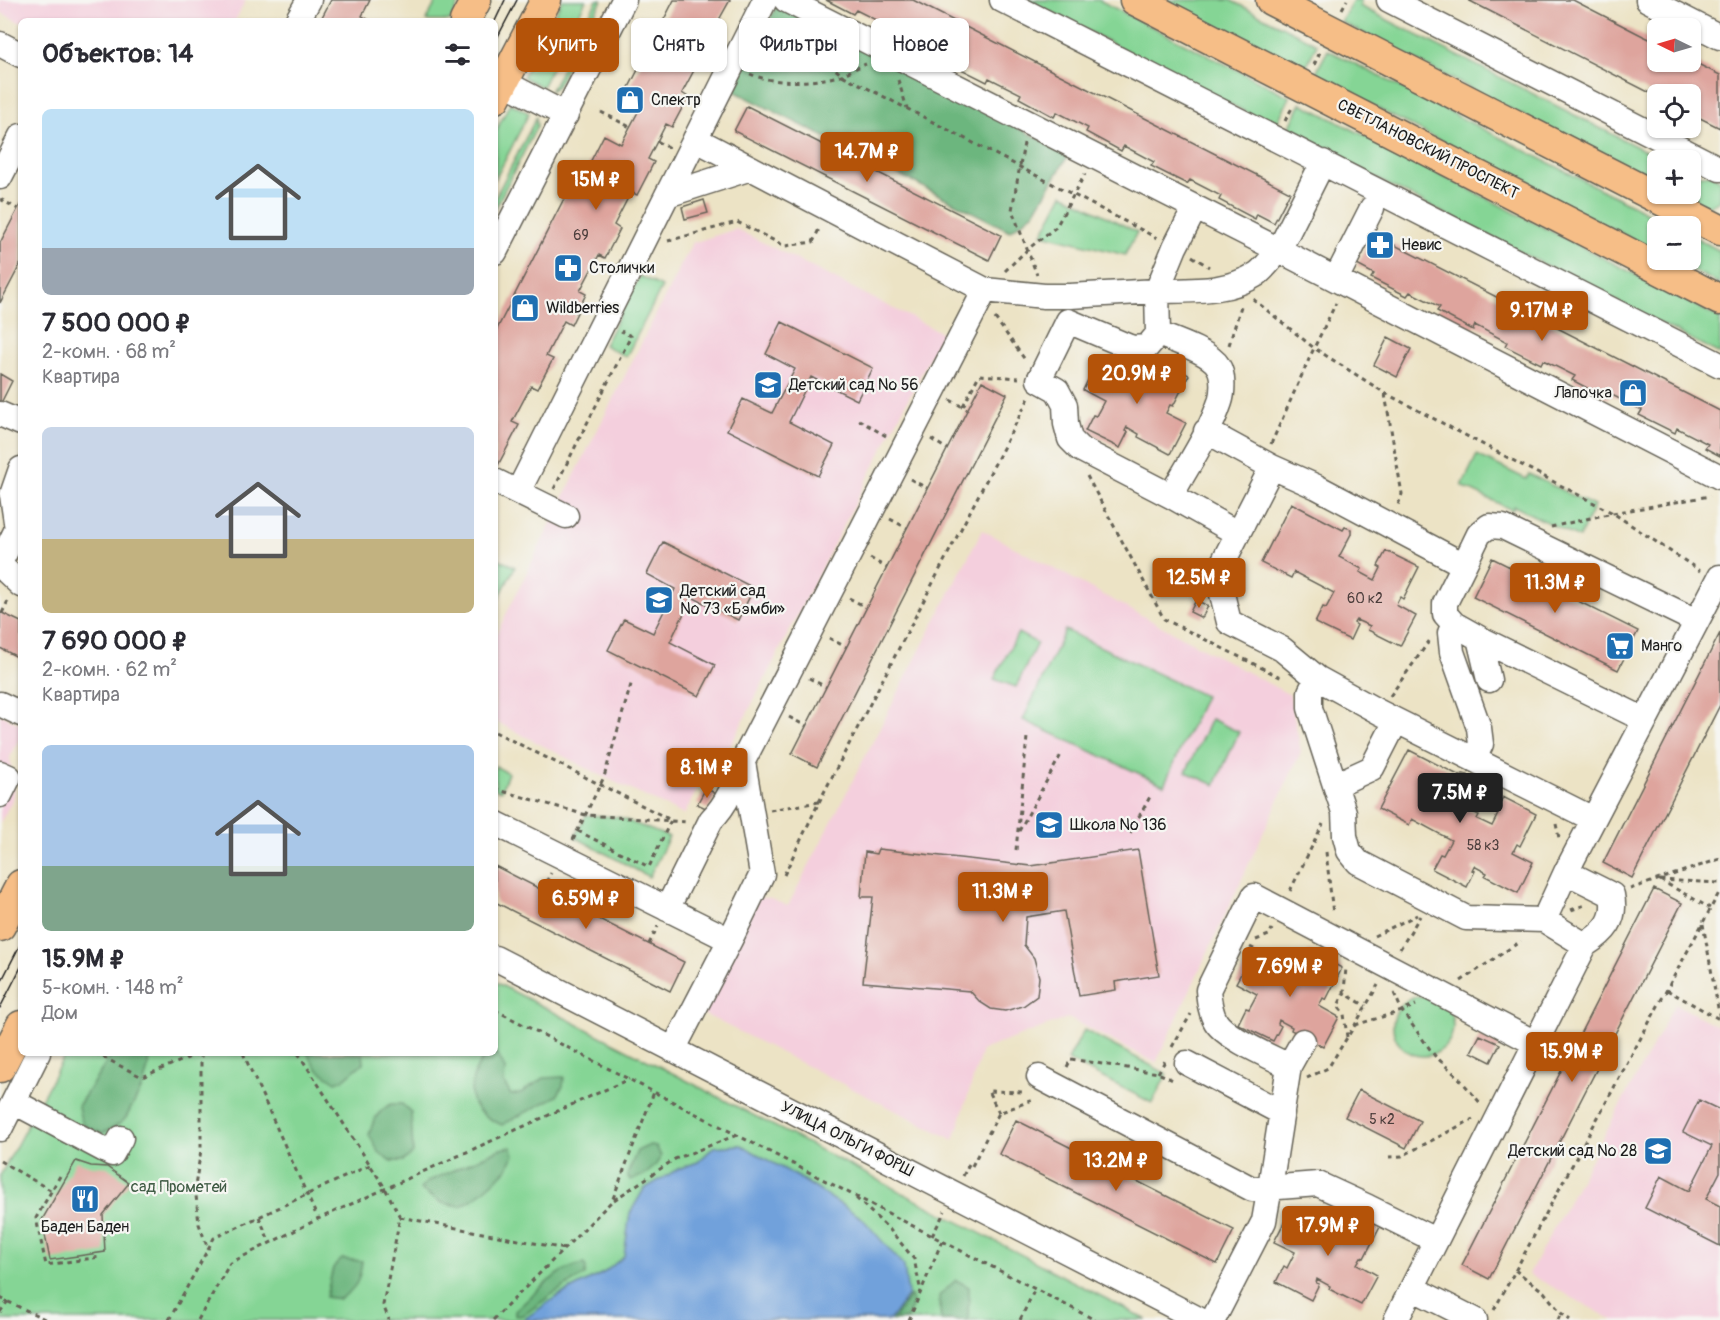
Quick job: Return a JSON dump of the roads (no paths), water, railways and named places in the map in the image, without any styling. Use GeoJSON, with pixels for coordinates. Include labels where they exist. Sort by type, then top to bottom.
{"type":"FeatureCollection","features":[{"type":"Feature","properties":{"kind":"main road"},"geometry":{"type":"LineString","coordinates":[[467,18],[476,0]]}},
{"type":"Feature","properties":{"kind":"main road"},"geometry":{"type":"LineString","coordinates":[[499,90],[546,0]]}},
{"type":"Feature","properties":{"kind":"main road","name":"СВЕТЛАНОВСКИЙ ПРОСПЕКТ"},"geometry":{"type":"LineString","coordinates":[[1134,0],[1720,300]]}},
{"type":"Feature","properties":{"kind":"main road"},"geometry":{"type":"LineString","coordinates":[[1271,0],[1304,7],[1719,227]]}},
{"type":"Feature","properties":{"kind":"main road"},"geometry":{"type":"LineString","coordinates":[[0,926],[18,891]]}},
{"type":"Feature","properties":{"kind":"main road"},"geometry":{"type":"LineString","coordinates":[[0,1067],[18,1032]]}},
{"type":"Feature","properties":{"kind":"street"},"geometry":{"type":"LineString","coordinates":[[299,18],[309,0]]}},
{"type":"Feature","properties":{"kind":"street"},"geometry":{"type":"LineString","coordinates":[[498,246],[624,0]]}},
{"type":"Feature","properties":{"kind":"street"},"geometry":{"type":"LineString","coordinates":[[518,492],[765,0]]}},
{"type":"Feature","properties":{"kind":"street"},"geometry":{"type":"LineString","coordinates":[[786,0],[1720,477]]}},
{"type":"Feature","properties":{"kind":"street"},"geometry":{"type":"LineString","coordinates":[[1002,0],[1720,365]]}},
{"type":"Feature","properties":{"kind":"street"},"geometry":{"type":"LineString","coordinates":[[1389,0],[1720,169]]}},
{"type":"Feature","properties":{"kind":"street"},"geometry":{"type":"LineString","coordinates":[[1648,0],[1720,37]]}},
{"type":"Feature","properties":{"kind":"street"},"geometry":{"type":"LineString","coordinates":[[0,44],[18,53]]}},
{"type":"Feature","properties":{"kind":"street"},"geometry":{"type":"LineString","coordinates":[[499,90],[566,115]]}},
{"type":"Feature","properties":{"kind":"street"},"geometry":{"type":"LineString","coordinates":[[695,139],[830,209],[983,294],[1070,296],[1214,289],[1236,284],[1258,273],[1279,250],[1323,162]]}},
{"type":"Feature","properties":{"kind":"street"},"geometry":{"type":"LineString","coordinates":[[0,177],[18,142]]}},
{"type":"Feature","properties":{"kind":"street"},"geometry":{"type":"LineString","coordinates":[[667,195],[751,168]]}},
{"type":"Feature","properties":{"kind":"street"},"geometry":{"type":"LineString","coordinates":[[1341,282],[1372,207]]}},
{"type":"Feature","properties":{"kind":"street"},"geometry":{"type":"LineString","coordinates":[[1068,321],[1132,348],[1147,347],[1158,334],[1157,291],[1175,247],[1195,208]]}},
{"type":"Feature","properties":{"kind":"street"},"geometry":{"type":"LineString","coordinates":[[667,909],[711,820],[722,809],[733,789],[743,761],[983,294]]}},
{"type":"Feature","properties":{"kind":"street"},"geometry":{"type":"LineString","coordinates":[[1070,296],[1071,309],[1068,321],[1039,380],[1057,390],[1065,405],[1070,439],[1080,449],[1237,533]]}},
{"type":"Feature","properties":{"kind":"street"},"geometry":{"type":"LineString","coordinates":[[1158,334],[1204,353],[1218,366],[1222,382],[1221,401],[1171,496]]}},
{"type":"Feature","properties":{"kind":"street"},"geometry":{"type":"LineString","coordinates":[[0,414],[18,422]]}},
{"type":"Feature","properties":{"kind":"street"},"geometry":{"type":"LineString","coordinates":[[1206,431],[1267,465],[1317,487],[1464,565]]}},
{"type":"Feature","properties":{"kind":"street"},"geometry":{"type":"LineString","coordinates":[[1267,465],[1217,574],[1229,622],[1282,649],[1313,685],[1388,716],[1593,819]]}},
{"type":"Feature","properties":{"kind":"street"},"geometry":{"type":"LineString","coordinates":[[18,478],[12,495],[17,529],[0,564],[18,582]]}},
{"type":"Feature","properties":{"kind":"street"},"geometry":{"type":"LineString","coordinates":[[498,482],[556,511]]}},
{"type":"Feature","properties":{"kind":"street"},"geometry":{"type":"LineString","coordinates":[[1474,759],[1481,744],[1479,728],[1452,652],[1452,628],[1444,614],[1445,603],[1479,534],[1489,526],[1503,527],[1696,621]]}},
{"type":"Feature","properties":{"kind":"street"},"geometry":{"type":"LineString","coordinates":[[1544,920],[1593,819],[1718,579]]}},
{"type":"Feature","properties":{"kind":"street"},"geometry":{"type":"LineString","coordinates":[[1452,628],[1479,638],[1645,720]]}},
{"type":"Feature","properties":{"kind":"street"},"geometry":{"type":"LineString","coordinates":[[1479,638],[1489,680]]}},
{"type":"Feature","properties":{"kind":"street"},"geometry":{"type":"LineString","coordinates":[[1313,685],[1310,708],[1344,812],[1345,836],[1349,851],[1358,862],[1466,918],[1544,920],[1584,945]]}},
{"type":"Feature","properties":{"kind":"street"},"geometry":{"type":"LineString","coordinates":[[0,704],[18,713]]}},
{"type":"Feature","properties":{"kind":"street"},"geometry":{"type":"LineString","coordinates":[[1335,785],[1372,768],[1388,716]]}},
{"type":"Feature","properties":{"kind":"street"},"geometry":{"type":"LineString","coordinates":[[673,1050],[762,874],[743,761]]}},
{"type":"Feature","properties":{"kind":"street"},"geometry":{"type":"LineString","coordinates":[[0,772],[9,777],[0,795]]}},
{"type":"Feature","properties":{"kind":"street"},"geometry":{"type":"LineString","coordinates":[[498,824],[730,940]]}},
{"type":"Feature","properties":{"kind":"street"},"geometry":{"type":"LineString","coordinates":[[1396,1320],[1493,1114],[1535,1043],[1584,945],[1608,926],[1614,907],[1612,895],[1566,872]]}},
{"type":"Feature","properties":{"kind":"street"},"geometry":{"type":"LineString","coordinates":[[1288,1073],[1226,1033],[1216,1022],[1210,1006],[1208,990],[1254,896],[1388,969],[1535,1043]]}},
{"type":"Feature","properties":{"kind":"street","name":"УЛИЦА ОЛЬГИ ФОРШ"},"geometry":{"type":"LineString","coordinates":[[498,960],[1200,1320]]}},
{"type":"Feature","properties":{"kind":"street"},"geometry":{"type":"LineString","coordinates":[[1213,1320],[1264,1221],[1288,1073],[1303,1041]]}},
{"type":"Feature","properties":{"kind":"street"},"geometry":{"type":"LineString","coordinates":[[0,1129],[37,1056]]}},
{"type":"Feature","properties":{"kind":"street"},"geometry":{"type":"LineString","coordinates":[[1182,1072],[1282,1113]]}},
{"type":"Feature","properties":{"kind":"street"},"geometry":{"type":"LineString","coordinates":[[1048,1081],[1252,1189],[1318,1184],[1435,1240]]}},
{"type":"Feature","properties":{"kind":"street"},"geometry":{"type":"LineString","coordinates":[[14,1102],[112,1154],[121,1138]]}},
{"type":"Feature","properties":{"kind":"street"},"geometry":{"type":"LineString","coordinates":[[1412,1288],[1484,1315]]}},
{"type":"Feature","properties":{"kind":"water"},"geometry":{"type":"Polygon","coordinates":[[[741,1145],[798,1177],[862,1218],[904,1266],[908,1295],[890,1320],[523,1320],[558,1296],[605,1272],[624,1256],[630,1213],[644,1189],[678,1169],[698,1162],[714,1147],[741,1145]]]}},
{"type":"Feature","properties":{"kind":"tram line"},"geometry":{"type":"LineString","coordinates":[[496,18],[505,0]]}},
{"type":"Feature","properties":{"kind":"tram line"},"geometry":{"type":"LineString","coordinates":[[498,36],[517,0]]}},
{"type":"Feature","properties":{"kind":"tram line"},"geometry":{"type":"LineString","coordinates":[[0,984],[18,949]]}},
{"type":"Feature","properties":{"kind":"tram line"},"geometry":{"type":"LineString","coordinates":[[0,1008],[18,973]]}},
{"type":"Feature","properties":{"kind":"place","name":"Спектр"},"geometry":{"type":"Point","coordinates":[630,100]}},
{"type":"Feature","properties":{"kind":"place","name":"Невис"},"geometry":{"type":"Point","coordinates":[1380,245]}},
{"type":"Feature","properties":{"kind":"place","name":"Столички"},"geometry":{"type":"Point","coordinates":[568,268]}},
{"type":"Feature","properties":{"kind":"place","name":"Wildberries"},"geometry":{"type":"Point","coordinates":[525,308]}},
{"type":"Feature","properties":{"kind":"place","name":"Детский сад № 56"},"geometry":{"type":"Point","coordinates":[768,385]}},
{"type":"Feature","properties":{"kind":"place","name":"Лапочка"},"geometry":{"type":"Point","coordinates":[1633,393]}},
{"type":"Feature","properties":{"kind":"place","name":"Детский сад № 73 «Бэмби»"},"geometry":{"type":"Point","coordinates":[659,600]}},
{"type":"Feature","properties":{"kind":"place","name":"Манго"},"geometry":{"type":"Point","coordinates":[1620,646]}},
{"type":"Feature","properties":{"kind":"place","name":"Школа № 136"},"geometry":{"type":"Point","coordinates":[1049,825]}},
{"type":"Feature","properties":{"kind":"place","name":"Детский сад № 28"},"geometry":{"type":"Point","coordinates":[1658,1151]}},
{"type":"Feature","properties":{"kind":"place","name":"Баден Баден"},"geometry":{"type":"Point","coordinates":[85,1199]}},
{"type":"Feature","properties":{"kind":"park label","name":"сад Прометей"},"geometry":{"type":"Point","coordinates":[179,1187]}}]}
